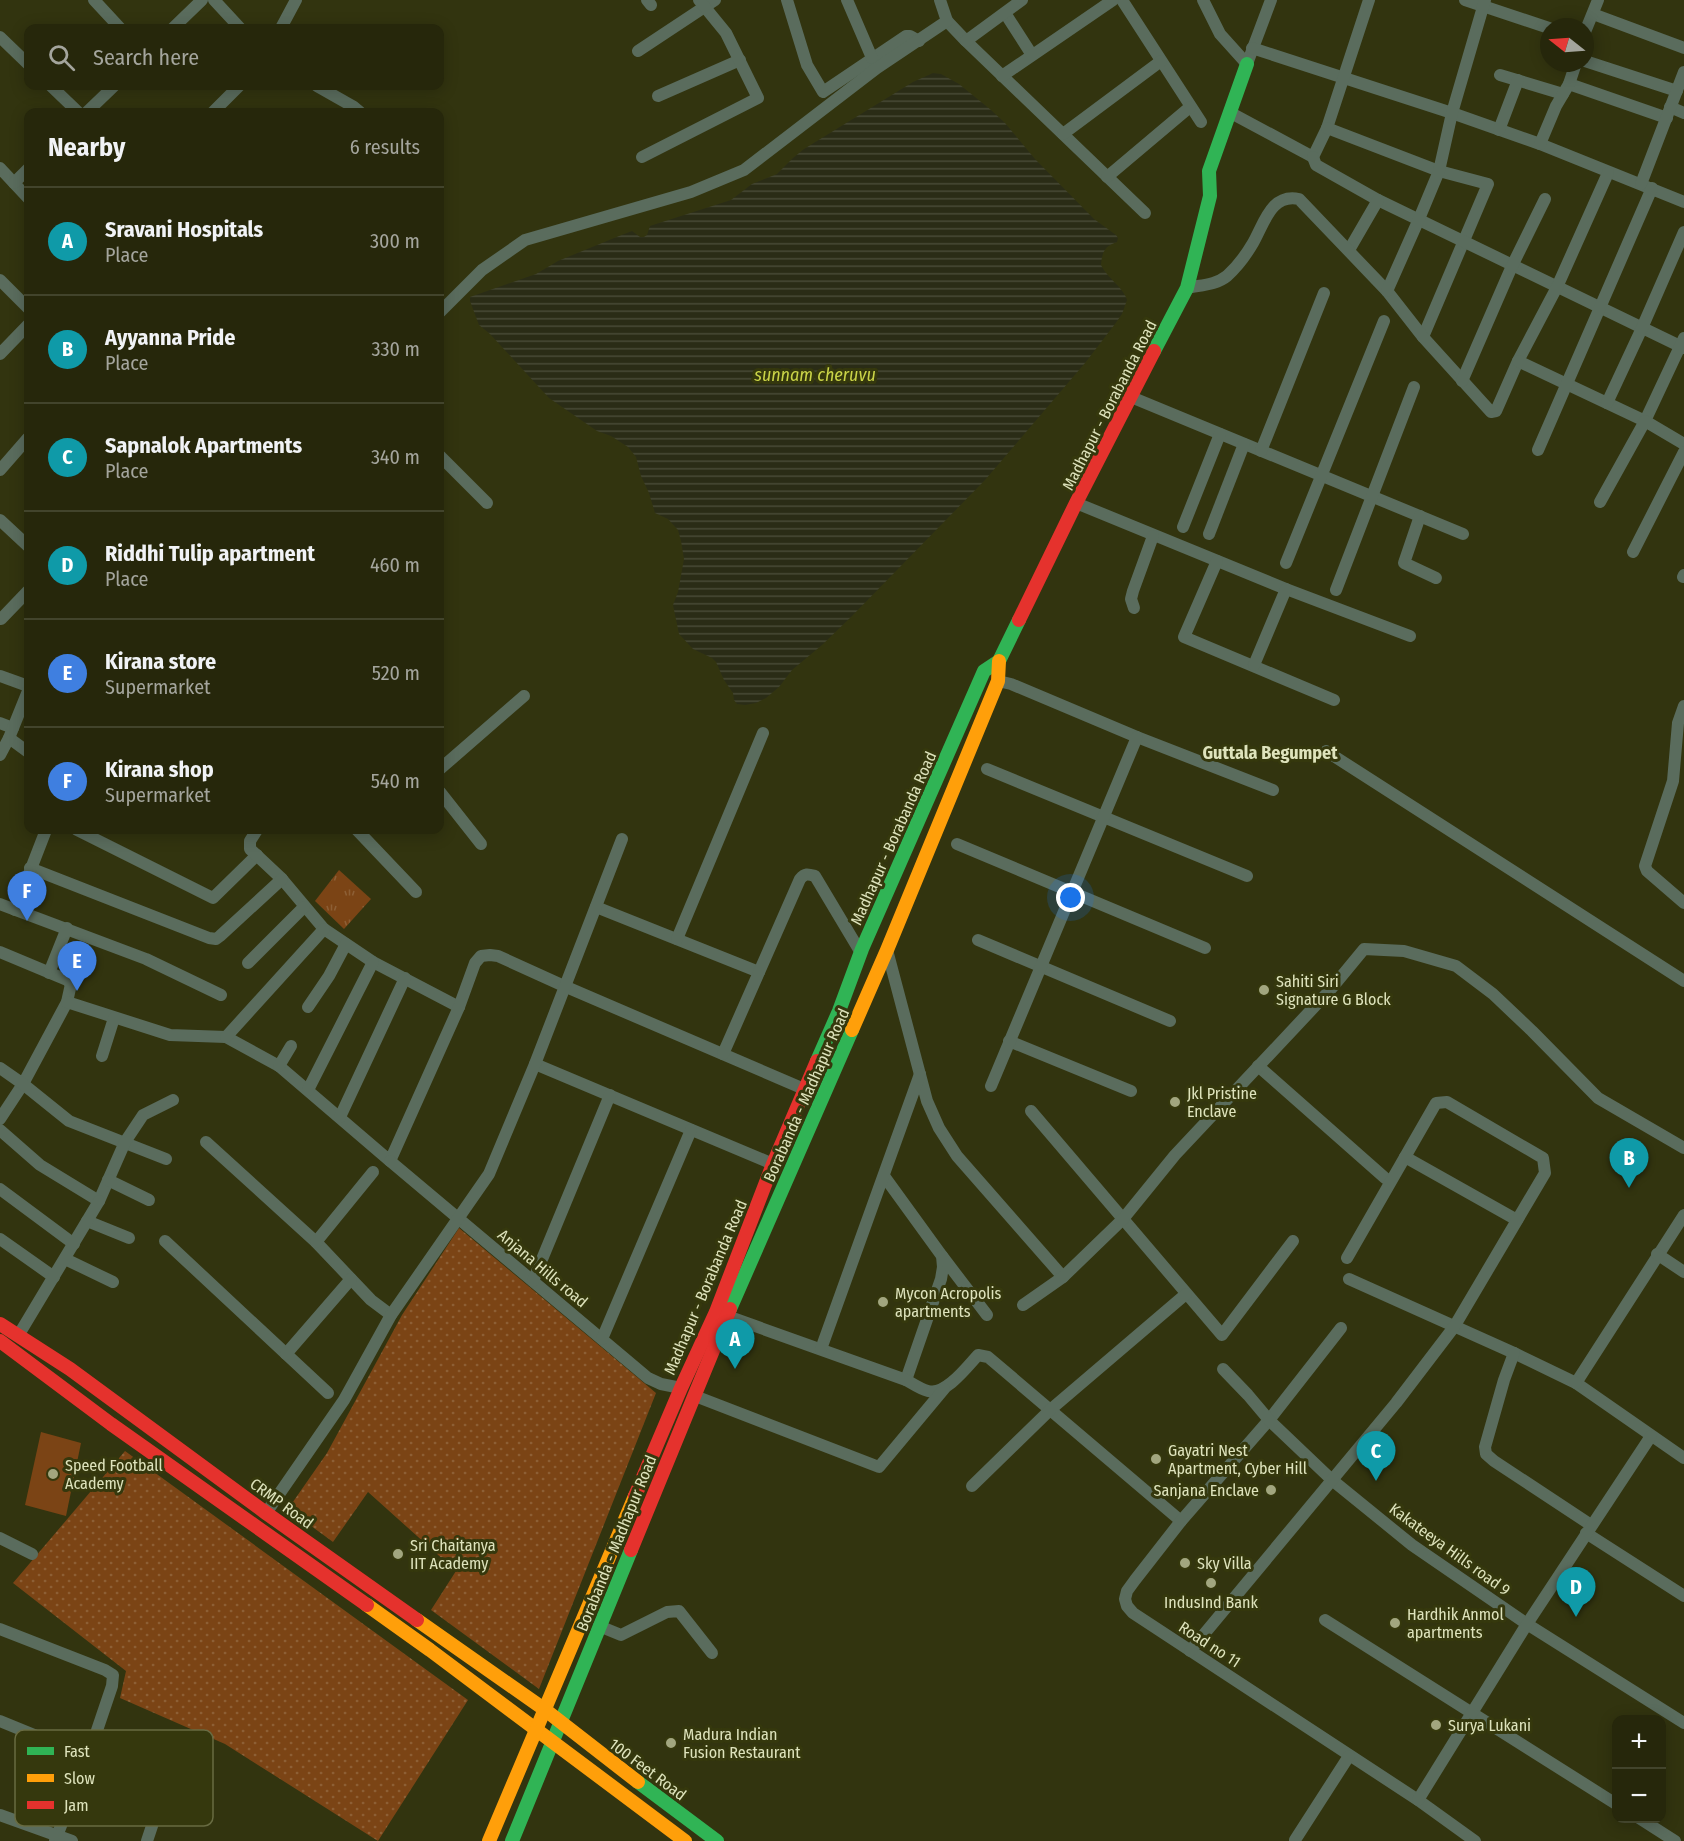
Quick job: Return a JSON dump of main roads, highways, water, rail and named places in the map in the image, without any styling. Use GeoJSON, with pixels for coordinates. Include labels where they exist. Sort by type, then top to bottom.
{"type":"FeatureCollection","features":[{"type":"Feature","properties":{"kind":"water","name":"sunnam cheruvu"},"geometry":{"type":"Polygon","coordinates":[[[933,73],[941,74],[959,84],[991,110],[1094,219],[1116,235],[1117,242],[1104,251],[1101,265],[1123,291],[1127,300],[1122,314],[1085,363],[985,480],[851,617],[792,670],[779,687],[756,703],[737,704],[716,662],[693,649],[679,634],[673,605],[678,592],[684,559],[681,541],[678,530],[668,519],[655,513],[636,457],[628,447],[611,436],[597,431],[549,398],[479,325],[470,297],[536,274],[558,261],[632,231],[644,237],[650,226],[731,200],[752,184],[777,174],[804,149],[913,82],[933,73]]]}},
{"type":"Feature","properties":{"kind":"place","name":"Kirana shop"},"geometry":{"type":"Point","coordinates":[27,921]}},
{"type":"Feature","properties":{"kind":"place","name":"Sahiti Siri Signature G Block"},"geometry":{"type":"Point","coordinates":[1264,990]}},
{"type":"Feature","properties":{"kind":"place","name":"Kirana store"},"geometry":{"type":"Point","coordinates":[77,991]}},
{"type":"Feature","properties":{"kind":"place","name":"Jkl Pristine Enclave"},"geometry":{"type":"Point","coordinates":[1175,1102]}},
{"type":"Feature","properties":{"kind":"place","name":"Ayyanna Pride"},"geometry":{"type":"Point","coordinates":[1629,1188]}},
{"type":"Feature","properties":{"kind":"place","name":"Mycon Acropolis apartments"},"geometry":{"type":"Point","coordinates":[883,1302]}},
{"type":"Feature","properties":{"kind":"place","name":"Sravani Hospitals"},"geometry":{"type":"Point","coordinates":[735,1369]}},
{"type":"Feature","properties":{"kind":"place","name":"Gayatri Nest Apartment, Cyber Hill"},"geometry":{"type":"Point","coordinates":[1156,1459]}},
{"type":"Feature","properties":{"kind":"place","name":"Speed Football Academy"},"geometry":{"type":"Point","coordinates":[53,1474]}},
{"type":"Feature","properties":{"kind":"place","name":"Sapnalok Apartments"},"geometry":{"type":"Point","coordinates":[1376,1481]}},
{"type":"Feature","properties":{"kind":"place","name":"Sanjana Enclave"},"geometry":{"type":"Point","coordinates":[1271,1490]}},
{"type":"Feature","properties":{"kind":"place","name":"Sri Chaitanya IIT Academy"},"geometry":{"type":"Point","coordinates":[398,1554]}},
{"type":"Feature","properties":{"kind":"place","name":"Sky Villa"},"geometry":{"type":"Point","coordinates":[1185,1563]}},
{"type":"Feature","properties":{"kind":"place","name":"IndusInd Bank"},"geometry":{"type":"Point","coordinates":[1211,1583]}},
{"type":"Feature","properties":{"kind":"place","name":"Riddhi Tulip apartment"},"geometry":{"type":"Point","coordinates":[1576,1617]}},
{"type":"Feature","properties":{"kind":"place","name":"Hardhik Anmol apartments"},"geometry":{"type":"Point","coordinates":[1395,1623]}},
{"type":"Feature","properties":{"kind":"place","name":"Surya Lukani"},"geometry":{"type":"Point","coordinates":[1436,1725]}},
{"type":"Feature","properties":{"kind":"place","name":"Madura Indian Fusion Restaurant"},"geometry":{"type":"Point","coordinates":[671,1743]}},
{"type":"Feature","properties":{"kind":"district","name":"Guttala Begumpet"},"geometry":{"type":"Point","coordinates":[1270,753]}}]}
